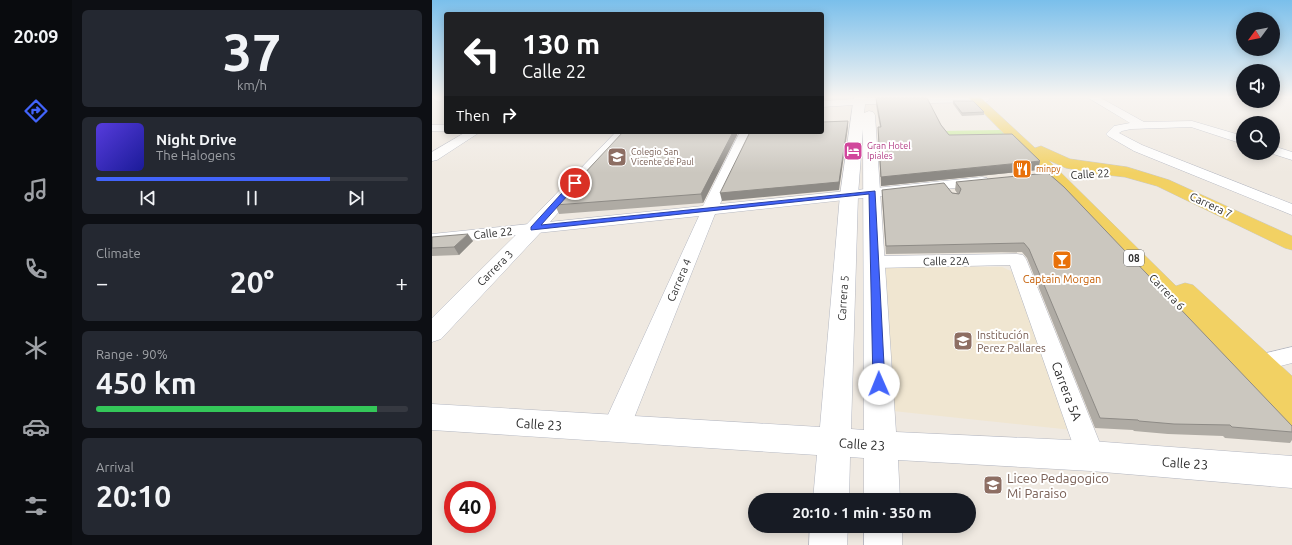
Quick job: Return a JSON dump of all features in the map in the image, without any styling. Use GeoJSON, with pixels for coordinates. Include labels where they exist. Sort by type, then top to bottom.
{"type":"FeatureCollection","features":[{"type":"Feature","properties":{"kind":"main road","name":"Carrera 6"},"geometry":{"type":"LineString","coordinates":[[1002,122],[1053,175],[1250,365],[1292,421]]}},
{"type":"Feature","properties":{"kind":"main road","name":"Carrera 6"},"geometry":{"type":"LineString","coordinates":[[1008,122],[1041,150],[1053,175]]}},
{"type":"Feature","properties":{"kind":"main road"},"geometry":{"type":"LineString","coordinates":[[1041,150],[1066,163],[1098,169],[1127,172]]}},
{"type":"Feature","properties":{"kind":"main road","name":"Calle 22"},"geometry":{"type":"LineString","coordinates":[[1053,175],[1127,172]]}},
{"type":"Feature","properties":{"kind":"main road","name":"Carrera 7"},"geometry":{"type":"LineString","coordinates":[[1127,172],[1163,183],[1292,244]]}},
{"type":"Feature","properties":{"kind":"main road","name":"Carrera 6"},"geometry":{"type":"LineString","coordinates":[[1250,365],[1292,394]]}},
{"type":"Feature","properties":{"kind":"street","name":"Carrera 5"},"geometry":{"type":"LineString","coordinates":[[831,493],[849,195],[860,122]]}},
{"type":"Feature","properties":{"kind":"street"},"geometry":{"type":"LineString","coordinates":[[866,122],[873,192],[882,493]]}},
{"type":"Feature","properties":{"kind":"street"},"geometry":{"type":"LineString","coordinates":[[1137,122],[1143,126]]}},
{"type":"Feature","properties":{"kind":"street"},"geometry":{"type":"LineString","coordinates":[[1236,138],[1192,124],[1118,128],[1112,134],[1138,148],[1292,210]]}},
{"type":"Feature","properties":{"kind":"street"},"geometry":{"type":"LineString","coordinates":[[432,128],[444,128]]}},
{"type":"Feature","properties":{"kind":"street"},"geometry":{"type":"LineString","coordinates":[[432,157],[471,134]]}},
{"type":"Feature","properties":{"kind":"street","name":"Carrera 4"},"geometry":{"type":"LineString","coordinates":[[616,428],[709,210],[745,134]]}},
{"type":"Feature","properties":{"kind":"street","name":"Carrera 3"},"geometry":{"type":"LineString","coordinates":[[432,333],[449,302],[525,229],[614,136]]}},
{"type":"Feature","properties":{"kind":"street"},"geometry":{"type":"LineString","coordinates":[[1280,152],[1292,156]]}},
{"type":"Feature","properties":{"kind":"street","name":"Calle 22"},"geometry":{"type":"LineString","coordinates":[[432,239],[999,179]]}},
{"type":"Feature","properties":{"kind":"street","name":"Calle 22A"},"geometry":{"type":"LineString","coordinates":[[875,262],[1017,259]]}},
{"type":"Feature","properties":{"kind":"street","name":"Carrera 5A"},"geometry":{"type":"LineString","coordinates":[[1017,259],[1091,456]]}},
{"type":"Feature","properties":{"kind":"street"},"geometry":{"type":"LineString","coordinates":[[1250,365],[1292,355]]}},
{"type":"Feature","properties":{"kind":"street","name":"Calle 23"},"geometry":{"type":"LineString","coordinates":[[432,417],[880,445],[1091,456],[1292,472]]}},
{"type":"Feature","properties":{"kind":"street"},"geometry":{"type":"LineString","coordinates":[[828,545],[829,533]]}},
{"type":"Feature","properties":{"kind":"street"},"geometry":{"type":"LineString","coordinates":[[883,533],[883,545]]}},
{"type":"Feature","properties":{"kind":"shaded area","name":"Institución Perez Pallares"},"geometry":{"type":"Polygon","coordinates":[[[883,266],[1002,267],[1013,272],[1072,430],[893,411],[883,266]]]}},
{"type":"Feature","properties":{"kind":"green space"},"geometry":{"type":"Polygon","coordinates":[[[1000,130],[1012,141],[950,143],[941,131],[1000,130]]]}},
{"type":"Feature","properties":{"kind":"building"},"geometry":{"type":"Polygon","coordinates":[[[824,122],[848,122],[839,182],[720,193],[749,134],[824,134],[824,122]]]}},
{"type":"Feature","properties":{"kind":"building"},"geometry":{"type":"Polygon","coordinates":[[[880,122],[940,122],[949,135],[1012,134],[1040,161],[881,177],[878,127],[881,127],[880,122]]]}},
{"type":"Feature","properties":{"kind":"building"},"geometry":{"type":"Polygon","coordinates":[[[621,134],[732,134],[701,194],[555,205],[621,134]]]}},
{"type":"Feature","properties":{"kind":"building"},"geometry":{"type":"Polygon","coordinates":[[[1048,173],[1064,187],[1292,426],[1292,432],[1232,427],[1230,425],[1174,424],[1100,418],[1029,249],[1024,243],[886,246],[882,190],[944,183],[952,193],[959,194],[961,189],[956,182],[1048,173]]]}},
{"type":"Feature","properties":{"kind":"building"},"geometry":{"type":"Polygon","coordinates":[[[468,234],[454,247],[432,248],[432,237],[468,234]]]}},
{"type":"Feature","properties":{"kind":"place","name":"Gran Hotel Ipiales"},"geometry":{"type":"Point","coordinates":[853,151]}},
{"type":"Feature","properties":{"kind":"place","name":"Colegio San Vicente de Paul"},"geometry":{"type":"Point","coordinates":[617,157]}},
{"type":"Feature","properties":{"kind":"place","name":"minpy"},"geometry":{"type":"Point","coordinates":[1022,169]}},
{"type":"Feature","properties":{"kind":"place","name":"Captain Morgan"},"geometry":{"type":"Point","coordinates":[1062,260]}},
{"type":"Feature","properties":{"kind":"place","name":"Institución Perez Pallares"},"geometry":{"type":"Point","coordinates":[963,341]}},
{"type":"Feature","properties":{"kind":"place","name":"Liceo Pedagogico Mi Paraiso"},"geometry":{"type":"Point","coordinates":[993,485]}},
{"type":"Feature","properties":{"kind":"route"},"geometry":{"type":"LineString","coordinates":[[575,183],[534,228],[873,192],[879,384]]}}]}
